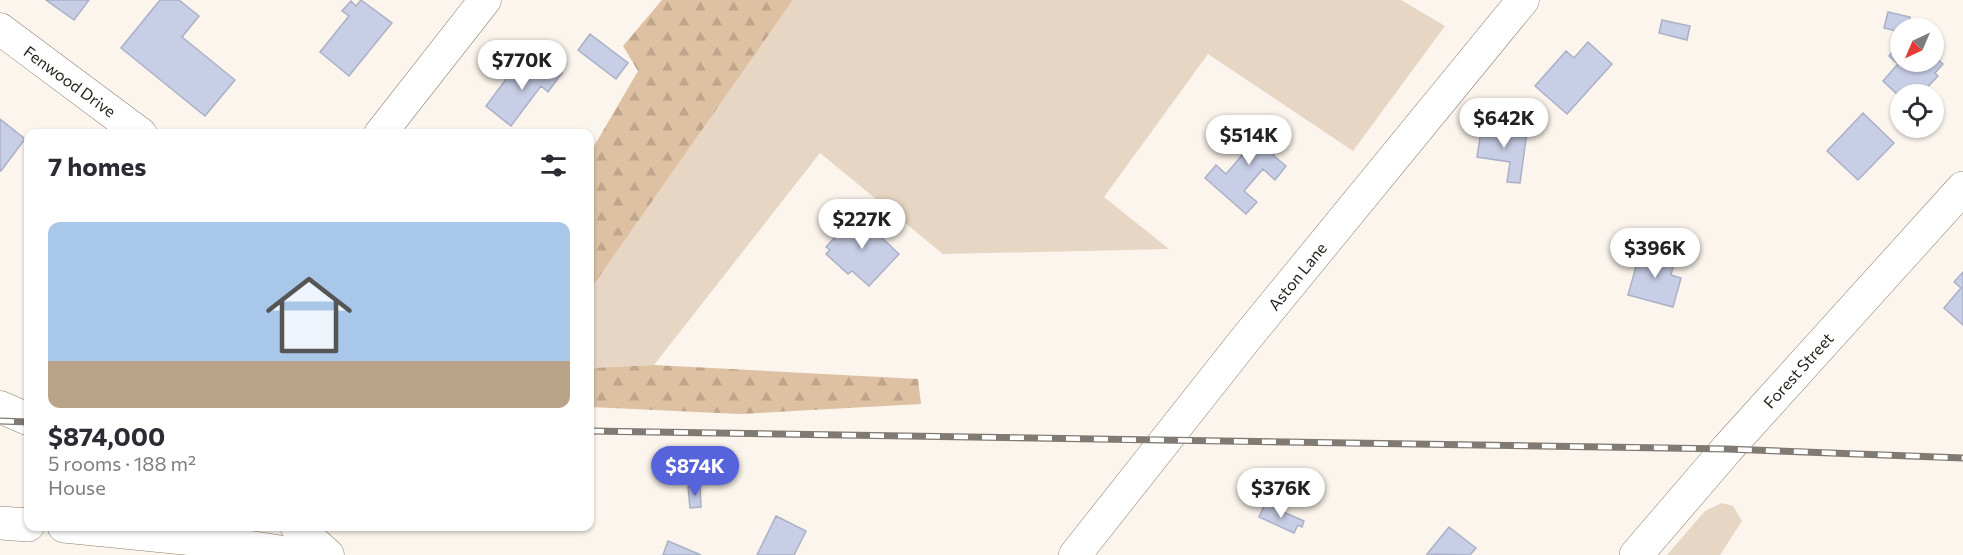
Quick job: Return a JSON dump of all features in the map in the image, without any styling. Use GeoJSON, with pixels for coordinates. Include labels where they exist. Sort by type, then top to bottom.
{"type":"FeatureCollection","features":[{"type":"Feature","properties":{"kind":"main road","name":"Forest Street"},"geometry":{"type":"LineString","coordinates":[[1636,555],[1735,440],[1963,188]]}},
{"type":"Feature","properties":{"kind":"main road"},"geometry":{"type":"LineString","coordinates":[[0,523],[24,525]]}},
{"type":"Feature","properties":{"kind":"main road"},"geometry":{"type":"LineString","coordinates":[[114,531],[203,540],[298,555]]}},
{"type":"Feature","properties":{"kind":"street"},"geometry":{"type":"LineString","coordinates":[[384,129],[485,0]]}},
{"type":"Feature","properties":{"kind":"street","name":"Aston Lane"},"geometry":{"type":"LineString","coordinates":[[1075,555],[1244,341],[1523,0]]}},
{"type":"Feature","properties":{"kind":"street","name":"Fenwood Drive"},"geometry":{"type":"LineString","coordinates":[[0,29],[134,129]]}},
{"type":"Feature","properties":{"kind":"street"},"geometry":{"type":"LineString","coordinates":[[0,407],[24,417]]}},
{"type":"Feature","properties":{"kind":"street"},"geometry":{"type":"LineString","coordinates":[[302,531],[328,555]]}},
{"type":"Feature","properties":{"kind":"shaded area"},"geometry":{"type":"Polygon","coordinates":[[[793,0],[1401,0],[1445,26],[1353,151],[1208,54],[1104,197],[1169,249],[943,254],[820,153],[654,365],[594,368],[594,284],[793,0]]]}},
{"type":"Feature","properties":{"kind":"shaded area"},"geometry":{"type":"Polygon","coordinates":[[[1722,503],[1733,506],[1742,521],[1720,555],[1667,555],[1705,511],[1722,503]]]}},
{"type":"Feature","properties":{"kind":"green space"},"geometry":{"type":"Polygon","coordinates":[[[662,0],[793,0],[594,284],[594,146],[638,71],[623,46],[662,0]]]}},
{"type":"Feature","properties":{"kind":"green space"},"geometry":{"type":"Polygon","coordinates":[[[654,365],[918,379],[921,404],[740,414],[594,407],[594,368],[654,365]]]}},
{"type":"Feature","properties":{"kind":"building"},"geometry":{"type":"Polygon","coordinates":[[[46,0],[89,0],[74,20],[46,0]]]}},
{"type":"Feature","properties":{"kind":"building"},"geometry":{"type":"Polygon","coordinates":[[[160,0],[179,0],[199,16],[182,37],[235,80],[205,116],[121,48],[160,0]]]}},
{"type":"Feature","properties":{"kind":"building"},"geometry":{"type":"Polygon","coordinates":[[[361,0],[392,23],[349,76],[320,52],[349,16],[342,11],[351,1],[356,6],[361,0]]]}},
{"type":"Feature","properties":{"kind":"building"},"geometry":{"type":"Polygon","coordinates":[[[1888,12],[1910,17],[1890,18],[1890,30],[1884,28],[1888,12]]]}},
{"type":"Feature","properties":{"kind":"building"},"geometry":{"type":"Polygon","coordinates":[[[1662,20],[1690,26],[1687,40],[1659,33],[1662,20]]]}},
{"type":"Feature","properties":{"kind":"building"},"geometry":{"type":"Polygon","coordinates":[[[590,34],[628,63],[616,79],[578,50],[590,34]]]}},
{"type":"Feature","properties":{"kind":"building"},"geometry":{"type":"Polygon","coordinates":[[[1588,42],[1612,64],[1567,114],[1535,86],[1566,51],[1574,58],[1588,42]]]}},
{"type":"Feature","properties":{"kind":"building"},"geometry":{"type":"Polygon","coordinates":[[[543,59],[562,73],[548,92],[541,86],[511,126],[486,106],[515,67],[529,77],[543,59]]]}},
{"type":"Feature","properties":{"kind":"building"},"geometry":{"type":"Polygon","coordinates":[[[1891,72],[1936,72],[1938,76],[1930,84],[1890,84],[1890,88],[1883,81],[1891,72]]]}},
{"type":"Feature","properties":{"kind":"building"},"geometry":{"type":"Polygon","coordinates":[[[1863,113],[1894,143],[1858,180],[1827,151],[1863,113]]]}},
{"type":"Feature","properties":{"kind":"building"},"geometry":{"type":"Polygon","coordinates":[[[1255,117],[1284,142],[1273,155],[1286,166],[1275,180],[1263,169],[1244,191],[1257,202],[1246,214],[1205,178],[1216,165],[1226,174],[1255,140],[1244,130],[1255,117]]]}},
{"type":"Feature","properties":{"kind":"building"},"geometry":{"type":"Polygon","coordinates":[[[0,119],[24,140],[0,171],[0,119]]]}},
{"type":"Feature","properties":{"kind":"building"},"geometry":{"type":"Polygon","coordinates":[[[1482,125],[1527,132],[1520,183],[1507,182],[1510,162],[1477,157],[1482,125]]]}},
{"type":"Feature","properties":{"kind":"building"},"geometry":{"type":"Polygon","coordinates":[[[858,213],[873,227],[876,224],[885,232],[881,237],[899,254],[869,286],[852,271],[848,274],[826,254],[830,250],[826,247],[858,213]]]}},
{"type":"Feature","properties":{"kind":"building"},"geometry":{"type":"Polygon","coordinates":[[[1641,249],[1675,258],[1671,275],[1681,278],[1673,307],[1628,295],[1641,249]]]}},
{"type":"Feature","properties":{"kind":"building"},"geometry":{"type":"Polygon","coordinates":[[[1963,272],[1963,325],[1944,308],[1961,288],[1954,282],[1963,272]]]}},
{"type":"Feature","properties":{"kind":"building"},"geometry":{"type":"Polygon","coordinates":[[[688,487],[700,487],[701,507],[690,508],[688,487]]]}},
{"type":"Feature","properties":{"kind":"building"},"geometry":{"type":"Polygon","coordinates":[[[1265,504],[1304,521],[1302,527],[1298,525],[1294,533],[1259,517],[1265,504]]]}},
{"type":"Feature","properties":{"kind":"building"},"geometry":{"type":"Polygon","coordinates":[[[776,516],[806,531],[794,555],[757,555],[776,516]]]}},
{"type":"Feature","properties":{"kind":"building"},"geometry":{"type":"Polygon","coordinates":[[[1449,527],[1476,548],[1470,555],[1427,554],[1449,527]]]}},
{"type":"Feature","properties":{"kind":"building"},"geometry":{"type":"Polygon","coordinates":[[[668,541],[701,555],[663,555],[668,541]]]}},
{"type":"Feature","properties":{"kind":"railway"},"geometry":{"type":"LineString","coordinates":[[0,421],[24,422]]}},
{"type":"Feature","properties":{"kind":"railway"},"geometry":{"type":"LineString","coordinates":[[594,431],[1727,449],[1963,458]]}}]}
